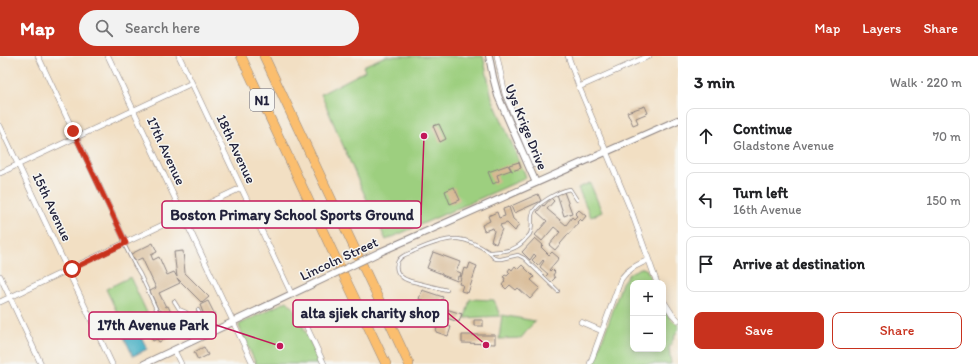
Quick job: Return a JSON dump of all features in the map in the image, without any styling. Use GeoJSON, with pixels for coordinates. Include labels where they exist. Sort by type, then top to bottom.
{"type":"FeatureCollection","features":[{"type":"Feature","properties":{"kind":"highway","name":"N1"},"geometry":{"type":"LineString","coordinates":[[240,56],[386,364]]}},
{"type":"Feature","properties":{"kind":"highway","name":"N1"},"geometry":{"type":"LineString","coordinates":[[264,56],[409,364]]}},
{"type":"Feature","properties":{"kind":"street"},"geometry":{"type":"LineString","coordinates":[[38,56],[125,244]]}},
{"type":"Feature","properties":{"kind":"street","name":"17th Avenue"},"geometry":{"type":"LineString","coordinates":[[108,56],[253,364]]}},
{"type":"Feature","properties":{"kind":"street","name":"18th Avenue"},"geometry":{"type":"LineString","coordinates":[[179,56],[292,295]]}},
{"type":"Feature","properties":{"kind":"street","name":"Uys Krige Drive"},"geometry":{"type":"LineString","coordinates":[[489,56],[498,96],[536,183]]}},
{"type":"Feature","properties":{"kind":"street"},"geometry":{"type":"LineString","coordinates":[[497,56],[505,94],[535,165]]}},
{"type":"Feature","properties":{"kind":"street"},"geometry":{"type":"LineString","coordinates":[[568,56],[579,88],[630,206],[655,280]]}},
{"type":"Feature","properties":{"kind":"street"},"geometry":{"type":"LineString","coordinates":[[579,88],[648,56]]}},
{"type":"Feature","properties":{"kind":"street"},"geometry":{"type":"LineString","coordinates":[[0,173],[192,83]]}},
{"type":"Feature","properties":{"kind":"street","name":"Lincoln Street"},"geometry":{"type":"LineString","coordinates":[[144,364],[380,252],[678,120]]}},
{"type":"Feature","properties":{"kind":"street","name":"15th Avenue"},"geometry":{"type":"LineString","coordinates":[[0,126],[112,364]]}},
{"type":"Feature","properties":{"kind":"street"},"geometry":{"type":"LineString","coordinates":[[0,302],[241,188]]}},
{"type":"Feature","properties":{"kind":"street"},"geometry":{"type":"LineString","coordinates":[[590,364],[621,279],[631,268],[648,260]]}},
{"type":"Feature","properties":{"kind":"street"},"geometry":{"type":"LineString","coordinates":[[0,276],[41,364]]}},
{"type":"Feature","properties":{"kind":"street"},"geometry":{"type":"LineString","coordinates":[[666,305],[678,320]]}},
{"type":"Feature","properties":{"kind":"street"},"geometry":{"type":"LineString","coordinates":[[296,306],[324,364]]}},
{"type":"Feature","properties":{"kind":"street"},"geometry":{"type":"LineString","coordinates":[[581,322],[602,331]]}},
{"type":"Feature","properties":{"kind":"street"},"geometry":{"type":"LineString","coordinates":[[174,350],[181,364]]}},
{"type":"Feature","properties":{"kind":"lane"},"geometry":{"type":"LineString","coordinates":[[489,252],[509,250],[519,246],[530,234],[532,228],[532,215],[534,211],[550,197],[570,189],[577,200]]}},
{"type":"Feature","properties":{"kind":"lane"},"geometry":{"type":"LineString","coordinates":[[447,290],[405,279],[398,272],[396,266],[398,261],[402,257],[432,244],[453,239],[468,241],[489,252],[497,260],[518,255],[524,258],[558,291]]}},
{"type":"Feature","properties":{"kind":"lane"},"geometry":{"type":"LineString","coordinates":[[125,244],[158,313]]}},
{"type":"Feature","properties":{"kind":"lane"},"geometry":{"type":"LineString","coordinates":[[174,301],[179,309],[186,312],[198,338]]}},
{"type":"Feature","properties":{"kind":"lane"},"geometry":{"type":"LineString","coordinates":[[198,310],[209,334]]}},
{"type":"Feature","properties":{"kind":"green space"},"geometry":{"type":"Polygon","coordinates":[[[386,56],[483,56],[492,98],[526,178],[386,240],[360,185],[321,94],[365,71],[363,66],[386,56]]]}},
{"type":"Feature","properties":{"kind":"green space"},"geometry":{"type":"Polygon","coordinates":[[[590,183],[602,212],[591,217],[578,188],[590,183]]]}},
{"type":"Feature","properties":{"kind":"green space"},"geometry":{"type":"Polygon","coordinates":[[[643,268],[647,270],[651,280],[630,280],[630,352],[666,352],[666,312],[678,325],[678,329],[669,348],[671,364],[593,364],[622,283],[632,272],[643,268]]]}},
{"type":"Feature","properties":{"kind":"green space"},"geometry":{"type":"Polygon","coordinates":[[[130,277],[150,319],[126,331],[106,289],[130,277]]]}},
{"type":"Feature","properties":{"kind":"green space"},"geometry":{"type":"Polygon","coordinates":[[[470,299],[494,300],[500,316],[465,318],[470,299]]]}},
{"type":"Feature","properties":{"kind":"green space"},"geometry":{"type":"Polygon","coordinates":[[[287,301],[294,308],[321,364],[256,364],[239,325],[287,301]]]}},
{"type":"Feature","properties":{"kind":"green space"},"geometry":{"type":"Polygon","coordinates":[[[502,315],[535,321],[521,338],[499,339],[502,315]]]}},
{"type":"Feature","properties":{"kind":"water"},"geometry":{"type":"Polygon","coordinates":[[[138,330],[147,349],[133,356],[124,337],[138,330]]]}},
{"type":"Feature","properties":{"kind":"building"},"geometry":{"type":"Polygon","coordinates":[[[645,106],[648,113],[636,118],[638,123],[633,125],[627,112],[645,106]]]}},
{"type":"Feature","properties":{"kind":"building"},"geometry":{"type":"Polygon","coordinates":[[[439,124],[446,139],[440,142],[433,126],[439,124]]]}},
{"type":"Feature","properties":{"kind":"building"},"geometry":{"type":"Polygon","coordinates":[[[519,162],[521,168],[512,171],[509,165],[519,162]]]}},
{"type":"Feature","properties":{"kind":"building"},"geometry":{"type":"Polygon","coordinates":[[[508,165],[511,170],[497,175],[499,181],[493,184],[488,172],[508,165]]]}},
{"type":"Feature","properties":{"kind":"building"},"geometry":{"type":"Polygon","coordinates":[[[454,187],[460,200],[450,204],[445,191],[454,187]]]}},
{"type":"Feature","properties":{"kind":"building"},"geometry":{"type":"Polygon","coordinates":[[[564,192],[572,213],[564,216],[557,194],[564,192]]]}},
{"type":"Feature","properties":{"kind":"building"},"geometry":{"type":"Polygon","coordinates":[[[538,194],[541,201],[514,213],[511,206],[538,194]]]}},
{"type":"Feature","properties":{"kind":"building"},"geometry":{"type":"Polygon","coordinates":[[[551,198],[554,201],[547,209],[566,225],[572,217],[574,219],[577,216],[575,214],[579,210],[586,216],[582,221],[580,219],[577,222],[578,223],[555,250],[549,245],[560,232],[554,227],[542,241],[535,235],[547,221],[537,212],[551,198]]]}},
{"type":"Feature","properties":{"kind":"building"},"geometry":{"type":"Polygon","coordinates":[[[509,207],[513,219],[519,224],[515,231],[507,223],[500,225],[502,229],[496,244],[491,241],[494,231],[493,228],[484,231],[482,225],[490,221],[488,216],[497,212],[499,218],[505,216],[503,209],[509,207]]]}},
{"type":"Feature","properties":{"kind":"building"},"geometry":{"type":"Polygon","coordinates":[[[535,238],[543,245],[541,247],[549,255],[552,252],[559,258],[549,270],[550,271],[552,269],[555,272],[553,275],[555,278],[551,282],[545,277],[548,274],[540,267],[544,261],[543,260],[538,266],[532,260],[536,256],[534,254],[530,260],[522,252],[535,238]]]}},
{"type":"Feature","properties":{"kind":"building"},"geometry":{"type":"Polygon","coordinates":[[[153,243],[157,252],[151,255],[153,260],[159,257],[167,275],[174,272],[177,277],[174,252],[183,251],[185,273],[209,297],[202,303],[177,278],[180,283],[159,293],[166,307],[168,306],[173,317],[182,313],[189,327],[159,342],[157,339],[153,341],[149,334],[154,332],[152,329],[159,325],[157,320],[160,319],[161,322],[165,320],[150,291],[156,288],[142,258],[135,261],[131,254],[153,243]]]}},
{"type":"Feature","properties":{"kind":"building"},"geometry":{"type":"Polygon","coordinates":[[[433,252],[460,262],[456,271],[461,273],[460,277],[458,276],[457,281],[427,268],[433,252]]]}},
{"type":"Feature","properties":{"kind":"building"},"geometry":{"type":"Polygon","coordinates":[[[470,263],[477,266],[468,293],[461,291],[463,285],[459,284],[464,268],[468,269],[470,263]]]}},
{"type":"Feature","properties":{"kind":"building"},"geometry":{"type":"Polygon","coordinates":[[[522,265],[534,277],[531,280],[540,288],[530,299],[518,288],[516,290],[510,285],[506,289],[502,285],[505,281],[505,278],[503,277],[510,273],[508,271],[510,268],[512,270],[515,266],[518,269],[522,265]]]}},
{"type":"Feature","properties":{"kind":"building"},"geometry":{"type":"Polygon","coordinates":[[[422,290],[443,297],[439,306],[430,303],[427,310],[437,313],[433,322],[414,315],[417,307],[420,308],[423,300],[419,299],[422,290]]]}},
{"type":"Feature","properties":{"kind":"building"},"geometry":{"type":"Polygon","coordinates":[[[208,301],[215,315],[206,320],[200,305],[208,301]]]}},
{"type":"Feature","properties":{"kind":"building"},"geometry":{"type":"Polygon","coordinates":[[[443,308],[462,314],[459,322],[440,316],[443,308]]]}},
{"type":"Feature","properties":{"kind":"building"},"geometry":{"type":"Polygon","coordinates":[[[474,320],[483,320],[483,326],[474,326],[474,320]]]}},
{"type":"Feature","properties":{"kind":"building"},"geometry":{"type":"Polygon","coordinates":[[[438,323],[451,327],[448,336],[436,332],[438,323]]]}},
{"type":"Feature","properties":{"kind":"building"},"geometry":{"type":"Polygon","coordinates":[[[462,335],[495,335],[495,344],[462,343],[462,335]]]}},
{"type":"Feature","properties":{"kind":"building"},"geometry":{"type":"Polygon","coordinates":[[[204,347],[208,355],[198,360],[194,352],[204,347]]]}},
{"type":"Feature","properties":{"kind":"place","name":"Boston Primary School Sports Ground"},"geometry":{"type":"Point","coordinates":[424,136]}},
{"type":"Feature","properties":{"kind":"place","name":"alta sjiek charity shop"},"geometry":{"type":"Point","coordinates":[486,345]}},
{"type":"Feature","properties":{"kind":"place","name":"17th Avenue Park"},"geometry":{"type":"Point","coordinates":[280,346]}},
{"type":"Feature","properties":{"kind":"route"},"geometry":{"type":"LineString","coordinates":[[72,269],[126,243],[73,131]]}}]}
